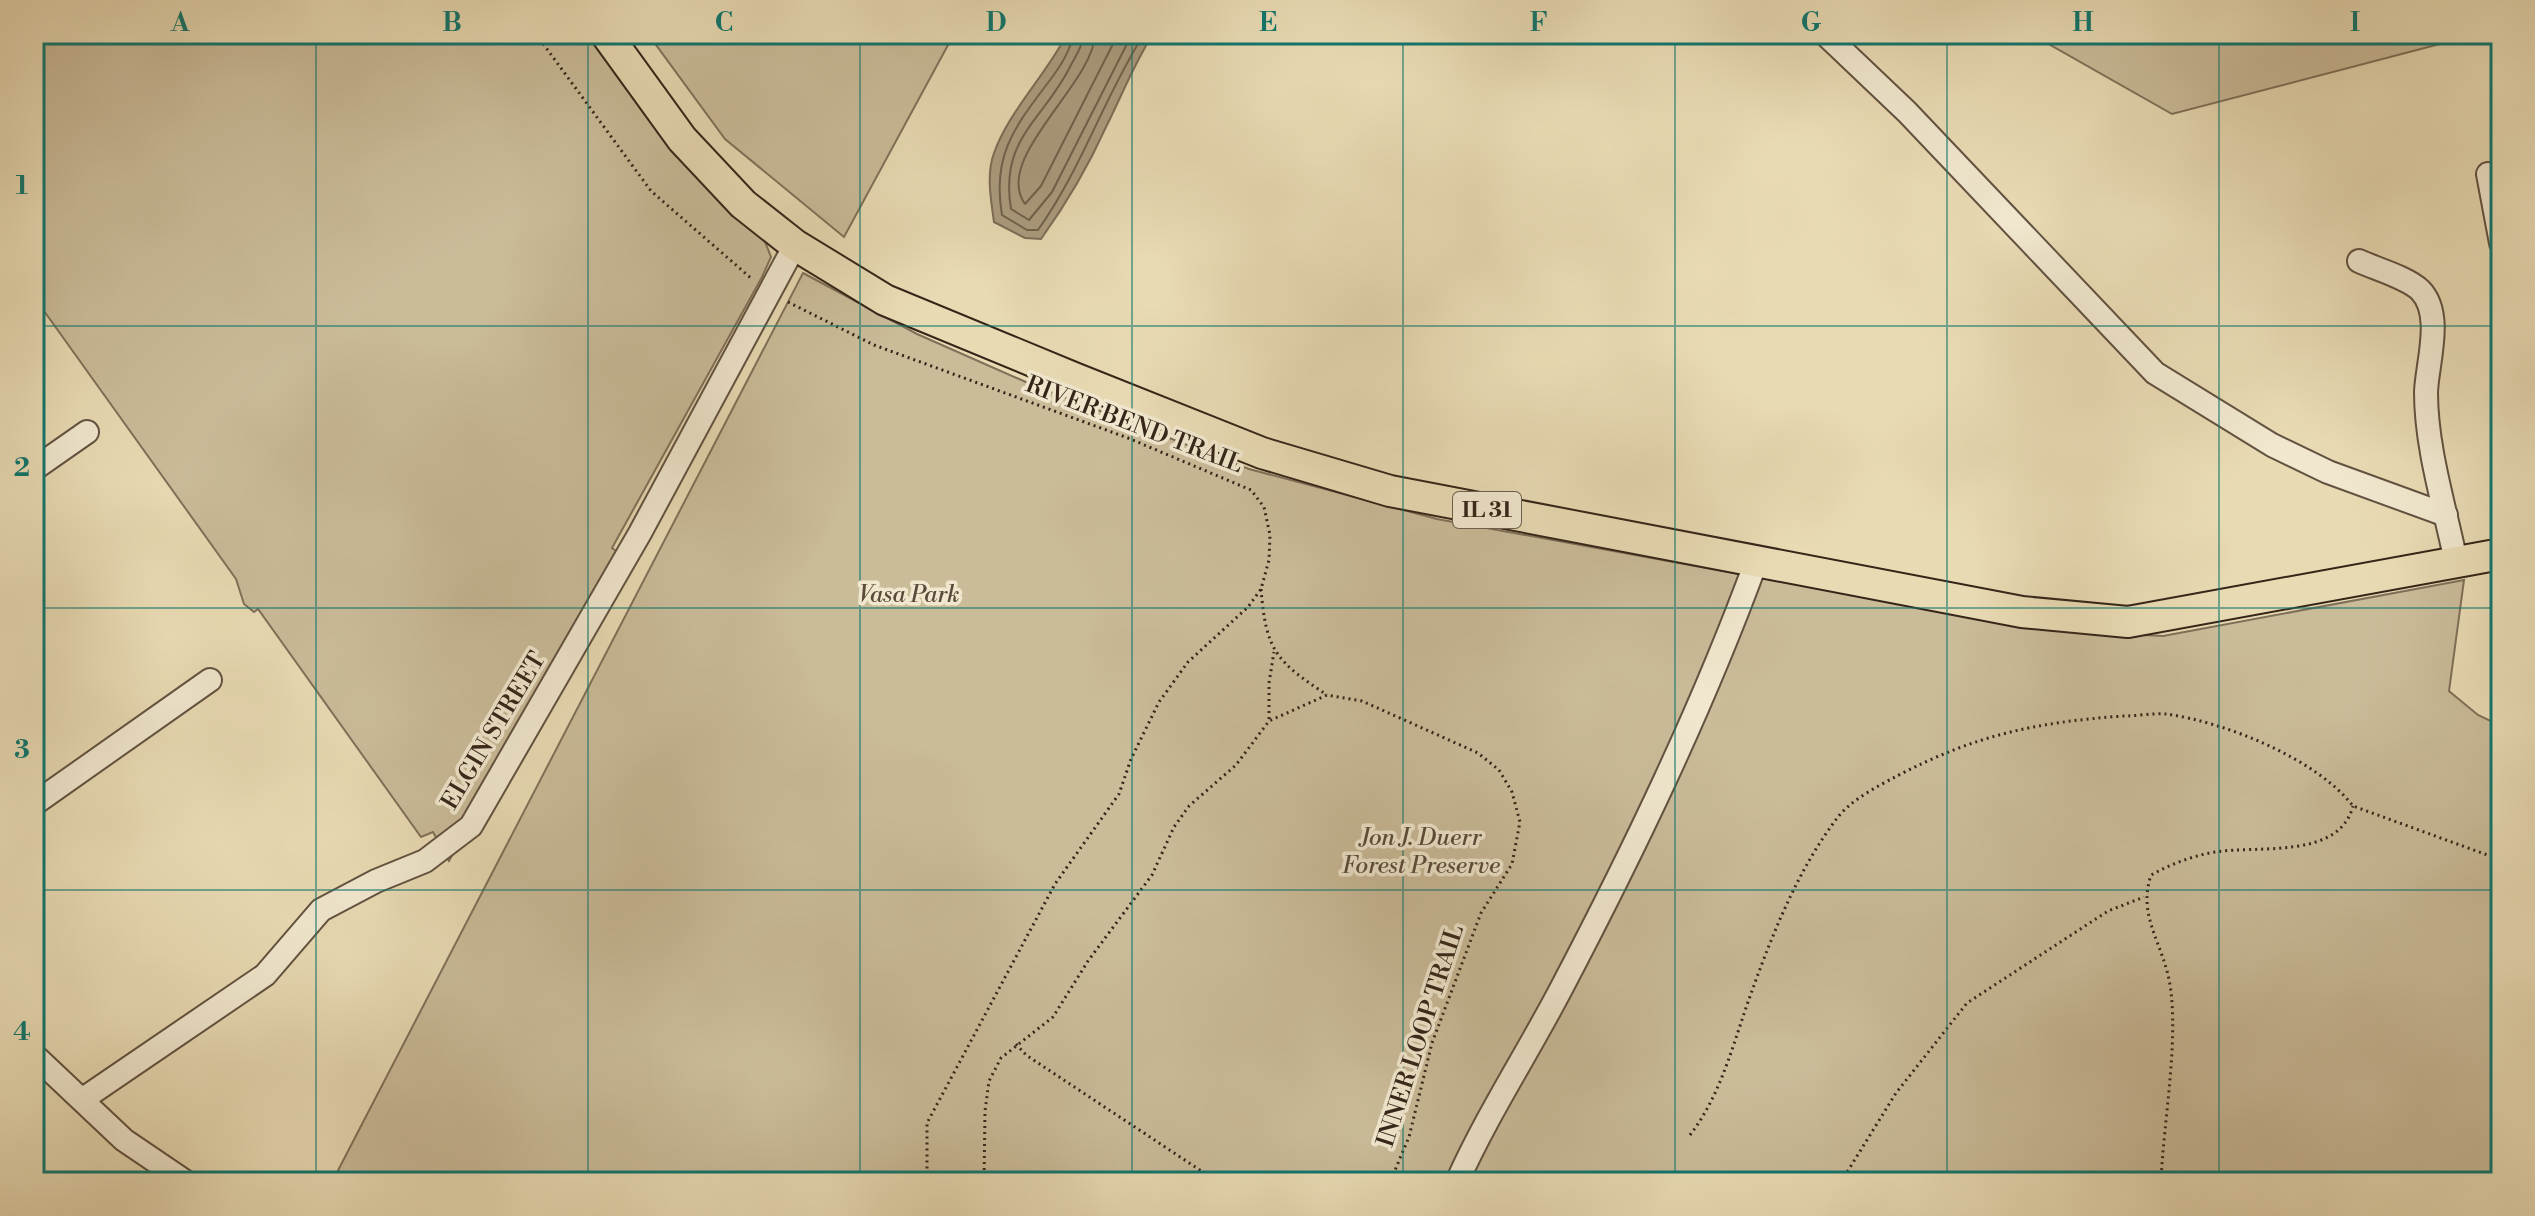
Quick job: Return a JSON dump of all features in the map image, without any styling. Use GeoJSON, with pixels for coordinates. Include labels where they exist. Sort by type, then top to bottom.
{"type":"FeatureCollection","features":[{"type":"Feature","properties":{"kind":"main road","name":"IL 31"},"geometry":{"type":"LineString","coordinates":[[606,34],[682,139],[743,204],[795,245],[885,300],[1262,453],[1390,491],[2022,612],[2128,622],[2501,554]]}},
{"type":"Feature","properties":{"kind":"street"},"geometry":{"type":"LineString","coordinates":[[1825,34],[1907,112],[2155,373],[2272,445],[2328,472],[2446,515]]}},
{"type":"Feature","properties":{"kind":"street"},"geometry":{"type":"LineString","coordinates":[[2488,174],[2501,243]]}},
{"type":"Feature","properties":{"kind":"street","name":"ELGIN STREET"},"geometry":{"type":"LineString","coordinates":[[83,1099],[265,975],[321,910],[376,881],[425,861],[471,826],[640,533],[795,245]]}},
{"type":"Feature","properties":{"kind":"street"},"geometry":{"type":"LineString","coordinates":[[2359,261],[2419,290],[2430,308],[2431,350],[2426,391],[2429,433],[2456,562]]}},
{"type":"Feature","properties":{"kind":"street"},"geometry":{"type":"LineString","coordinates":[[34,469],[87,432]]}},
{"type":"Feature","properties":{"kind":"street"},"geometry":{"type":"LineString","coordinates":[[1457,1182],[1477,1137],[1528,1050],[1594,925],[1719,664],[1756,562]]}},
{"type":"Feature","properties":{"kind":"street"},"geometry":{"type":"LineString","coordinates":[[34,804],[210,680]]}},
{"type":"Feature","properties":{"kind":"street"},"geometry":{"type":"LineString","coordinates":[[34,1055],[124,1140],[186,1182]]}},
{"type":"Feature","properties":{"kind":"path","name":"RIVER BEND TRAIL"},"geometry":{"type":"LineString","coordinates":[[536,34],[651,191],[769,294],[874,345],[1128,438],[1251,490],[1264,507],[1270,535],[1269,560],[1261,589],[1248,607],[1188,662],[1159,702],[1131,759],[1119,794],[1055,884],[927,1123],[927,1182]]}},
{"type":"Feature","properties":{"kind":"path"},"geometry":{"type":"LineString","coordinates":[[1261,589],[1265,632],[1274,652],[1295,674],[1327,695]]}},
{"type":"Feature","properties":{"kind":"path"},"geometry":{"type":"LineString","coordinates":[[1269,721],[1269,683],[1274,652]]}},
{"type":"Feature","properties":{"kind":"path"},"geometry":{"type":"LineString","coordinates":[[984,1182],[985,1111],[989,1081],[1001,1058],[1053,1017],[1088,961],[1152,875],[1174,827],[1189,806],[1236,765],[1269,721],[1327,695]]}},
{"type":"Feature","properties":{"kind":"path","name":"INNER LOOP TRAIL"},"geometry":{"type":"LineString","coordinates":[[1327,695],[1362,701],[1478,753],[1499,770],[1512,792],[1520,822],[1512,864],[1481,913],[1432,1043],[1409,1137],[1390,1182]]}},
{"type":"Feature","properties":{"kind":"path"},"geometry":{"type":"LineString","coordinates":[[1690,1135],[1706,1114],[1721,1082],[1760,968],[1810,858],[1840,814],[1878,787],[1934,757],[1989,735],[2048,723],[2165,714],[2253,739],[2337,785],[2353,806],[2501,860]]}},
{"type":"Feature","properties":{"kind":"path"},"geometry":{"type":"LineString","coordinates":[[2161,1182],[2170,1071],[2170,1011],[2168,974],[2144,897],[2151,875],[2169,865],[2216,852],[2293,846],[2330,837],[2349,821],[2353,806]]}},
{"type":"Feature","properties":{"kind":"path"},"geometry":{"type":"LineString","coordinates":[[1841,1182],[1896,1093],[1967,1003],[2108,911],[2144,897]]}},
{"type":"Feature","properties":{"kind":"path"},"geometry":{"type":"LineString","coordinates":[[1016,1044],[1026,1055],[1124,1122],[1218,1182]]}},
{"type":"Feature","properties":{"kind":"green space"},"geometry":{"type":"Polygon","coordinates":[[[34,34],[591,34],[703,180],[764,239],[771,257],[762,277],[612,548],[620,554],[449,861],[433,832],[421,837],[258,609],[254,612],[244,604],[236,579],[34,297],[34,34]]]}},
{"type":"Feature","properties":{"kind":"green space"},"geometry":{"type":"Polygon","coordinates":[[[648,34],[954,34],[844,237],[725,139],[648,34]]]}},
{"type":"Feature","properties":{"kind":"green space"},"geometry":{"type":"Polygon","coordinates":[[[2031,34],[2478,34],[2172,114],[2031,34]]]}},
{"type":"Feature","properties":{"kind":"green space","name":"Jon J. Duerr Forest Preserve"},"geometry":{"type":"Polygon","coordinates":[[[803,273],[917,334],[1028,383],[1249,469],[1437,519],[2046,630],[2163,636],[2464,580],[2449,691],[2478,715],[2501,726],[2501,1182],[332,1182],[803,273]]]}},
{"type":"Feature","properties":{"kind":"water"},"geometry":{"type":"Polygon","coordinates":[[[1067,34],[1153,34],[1068,199],[1041,239],[1025,238],[994,222],[990,170],[994,153],[1009,122],[1067,34]]]}},
{"type":"Feature","properties":{"kind":"park label","name":"Vasa Park"},"geometry":{"type":"Point","coordinates":[909,595]}}]}
